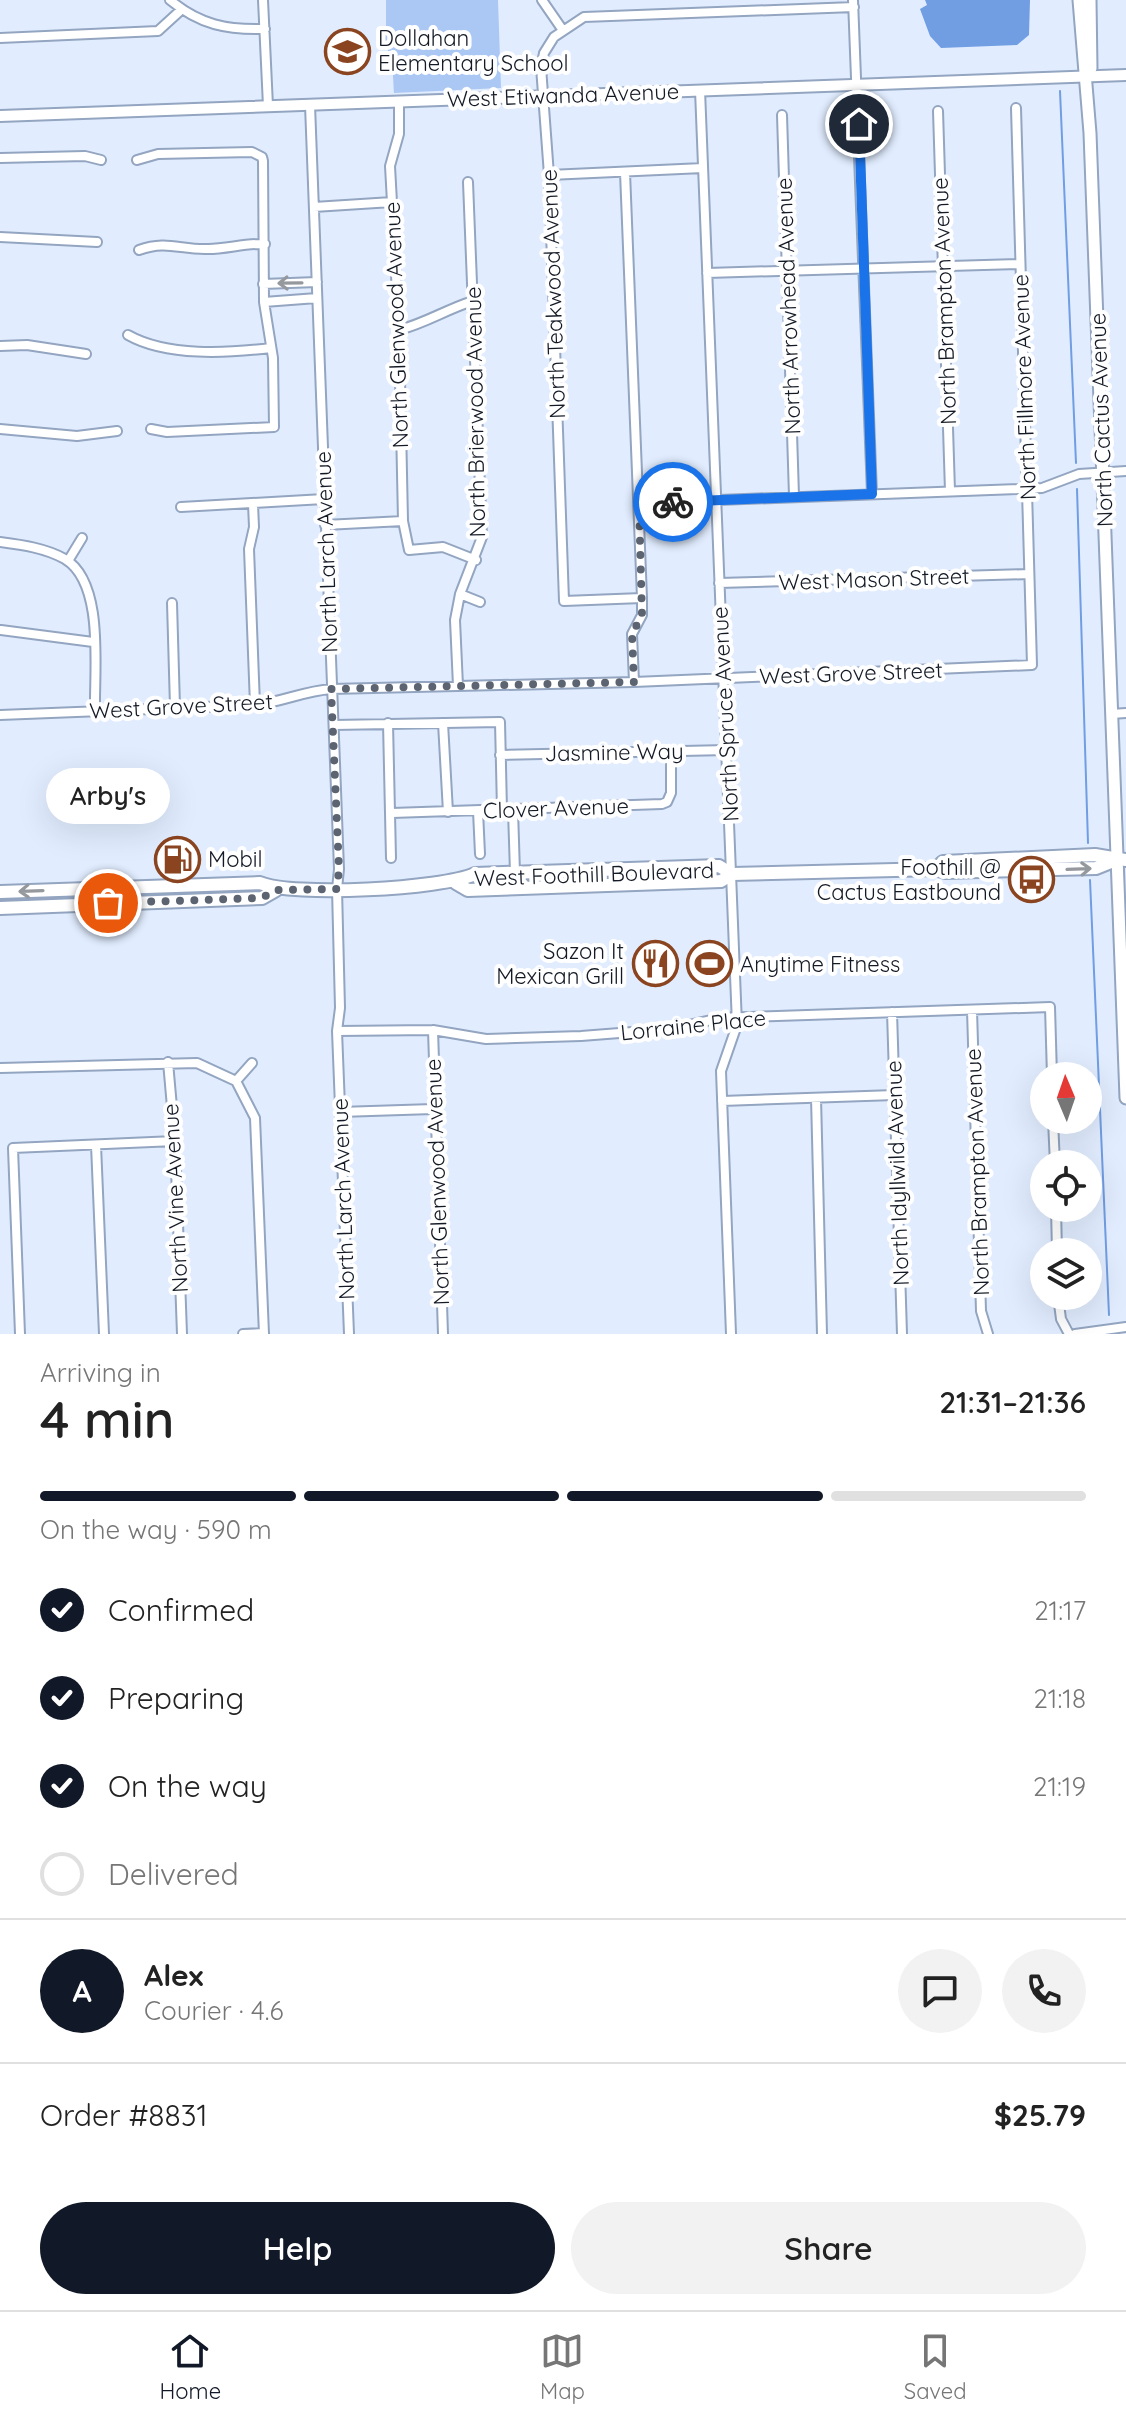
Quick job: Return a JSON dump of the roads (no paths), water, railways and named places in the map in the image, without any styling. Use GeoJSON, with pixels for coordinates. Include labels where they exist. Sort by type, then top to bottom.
{"type":"FeatureCollection","features":[{"type":"Feature","properties":{"kind":"main road","name":"North Cactus Avenue"},"geometry":{"type":"LineString","coordinates":[[1079,0],[1083,68],[1087,77],[1111,714],[1121,860],[1126,1098]]}},
{"type":"Feature","properties":{"kind":"main road","name":"North Cactus Avenue"},"geometry":{"type":"LineString","coordinates":[[1087,77],[1091,68],[1090,0]]}},
{"type":"Feature","properties":{"kind":"main road","name":"West Foothill Boulevard"},"geometry":{"type":"LineString","coordinates":[[456,883],[468,890],[481,890],[721,881],[732,874],[936,869],[943,862],[975,860],[1095,855],[1121,860]]}},
{"type":"Feature","properties":{"kind":"main road","name":"West Foothill Boulevard"},"geometry":{"type":"LineString","coordinates":[[0,892],[246,883],[260,883],[276,890],[337,889],[456,883],[475,874],[719,866],[732,874]]}},
{"type":"Feature","properties":{"kind":"main road"},"geometry":{"type":"LineString","coordinates":[[175,901],[185,895],[244,890],[246,883]]}},
{"type":"Feature","properties":{"kind":"main road"},"geometry":{"type":"LineString","coordinates":[[79,904],[96,896],[133,895],[143,886]]}},
{"type":"Feature","properties":{"kind":"main road","name":"West Foothill Boulevard"},"geometry":{"type":"LineString","coordinates":[[0,908],[262,898],[276,890]]}},
{"type":"Feature","properties":{"kind":"street"},"geometry":{"type":"LineString","coordinates":[[170,0],[181,10],[219,27],[265,29]]}},
{"type":"Feature","properties":{"kind":"street"},"geometry":{"type":"LineString","coordinates":[[263,0],[268,106]]}},
{"type":"Feature","properties":{"kind":"street"},"geometry":{"type":"LineString","coordinates":[[542,0],[562,29],[584,17],[600,15],[854,4],[872,494]]}},
{"type":"Feature","properties":{"kind":"street"},"geometry":{"type":"LineString","coordinates":[[0,38],[158,31],[181,10]]}},
{"type":"Feature","properties":{"kind":"street","name":"North Teakwood Avenue"},"geometry":{"type":"LineString","coordinates":[[562,29],[544,53],[542,96],[549,175],[564,601],[642,598]]}},
{"type":"Feature","properties":{"kind":"street","name":"West Etiwanda Avenue"},"geometry":{"type":"LineString","coordinates":[[0,116],[1126,75]]}},
{"type":"Feature","properties":{"kind":"street","name":"North Spruce Avenue"},"geometry":{"type":"LineString","coordinates":[[700,90],[737,1018],[735,1032],[722,1062],[731,1334]]}},
{"type":"Feature","properties":{"kind":"street","name":"North Glenwood Avenue"},"geometry":{"type":"LineString","coordinates":[[399,101],[399,134],[390,166],[399,330],[403,521],[409,550],[443,547],[476,560]]}},
{"type":"Feature","properties":{"kind":"street","name":"North Larch Avenue"},"geometry":{"type":"LineString","coordinates":[[310,105],[339,869],[340,1008],[337,1031],[349,1334]]}},
{"type":"Feature","properties":{"kind":"street","name":"North Fillmore Avenue"},"geometry":{"type":"LineString","coordinates":[[1016,108],[1032,665]]}},
{"type":"Feature","properties":{"kind":"street","name":"North Brampton Avenue"},"geometry":{"type":"LineString","coordinates":[[938,111],[950,491]]}},
{"type":"Feature","properties":{"kind":"street","name":"North Arrowhead Avenue"},"geometry":{"type":"LineString","coordinates":[[782,115],[794,496]]}},
{"type":"Feature","properties":{"kind":"street"},"geometry":{"type":"LineString","coordinates":[[137,160],[158,154],[258,154],[263,161],[263,284],[271,348],[274,427],[167,432],[151,429]]}},
{"type":"Feature","properties":{"kind":"street"},"geometry":{"type":"LineString","coordinates":[[0,158],[85,156],[101,160]]}},
{"type":"Feature","properties":{"kind":"street"},"geometry":{"type":"LineString","coordinates":[[549,175],[703,168]]}},
{"type":"Feature","properties":{"kind":"street"},"geometry":{"type":"LineString","coordinates":[[625,172],[642,598],[642,615],[632,634],[634,682]]}},
{"type":"Feature","properties":{"kind":"street","name":"North Brierwood Avenue"},"geometry":{"type":"LineString","coordinates":[[458,686],[455,620],[460,594],[476,560],[482,537],[468,182]]}},
{"type":"Feature","properties":{"kind":"street"},"geometry":{"type":"LineString","coordinates":[[314,207],[392,202]]}},
{"type":"Feature","properties":{"kind":"street"},"geometry":{"type":"LineString","coordinates":[[0,237],[97,242]]}},
{"type":"Feature","properties":{"kind":"street"},"geometry":{"type":"LineString","coordinates":[[139,250],[159,243],[207,249],[239,243],[265,244]]}},
{"type":"Feature","properties":{"kind":"street"},"geometry":{"type":"LineString","coordinates":[[707,273],[1019,264]]}},
{"type":"Feature","properties":{"kind":"street"},"geometry":{"type":"LineString","coordinates":[[263,284],[317,282]]}},
{"type":"Feature","properties":{"kind":"street"},"geometry":{"type":"LineString","coordinates":[[264,302],[317,298]]}},
{"type":"Feature","properties":{"kind":"street"},"geometry":{"type":"LineString","coordinates":[[399,330],[424,324],[445,309],[473,301]]}},
{"type":"Feature","properties":{"kind":"street"},"geometry":{"type":"LineString","coordinates":[[128,335],[147,345],[246,351],[271,348]]}},
{"type":"Feature","properties":{"kind":"street"},"geometry":{"type":"LineString","coordinates":[[0,346],[41,346],[86,354]]}},
{"type":"Feature","properties":{"kind":"street"},"geometry":{"type":"LineString","coordinates":[[0,429],[77,436],[117,431]]}},
{"type":"Feature","properties":{"kind":"street"},"geometry":{"type":"LineString","coordinates":[[639,503],[1028,488],[1052,486],[1079,474],[1126,471]]}},
{"type":"Feature","properties":{"kind":"street"},"geometry":{"type":"LineString","coordinates":[[181,507],[324,499]]}},
{"type":"Feature","properties":{"kind":"street"},"geometry":{"type":"LineString","coordinates":[[253,504],[254,527],[249,549],[255,705]]}},
{"type":"Feature","properties":{"kind":"street"},"geometry":{"type":"LineString","coordinates":[[325,525],[403,521]]}},
{"type":"Feature","properties":{"kind":"street"},"geometry":{"type":"LineString","coordinates":[[68,561],[82,538]]}},
{"type":"Feature","properties":{"kind":"street"},"geometry":{"type":"LineString","coordinates":[[0,542],[41,549],[68,561],[84,576],[92,597],[95,711]]}},
{"type":"Feature","properties":{"kind":"street","name":"West Mason Street"},"geometry":{"type":"LineString","coordinates":[[719,583],[1029,574]]}},
{"type":"Feature","properties":{"kind":"street"},"geometry":{"type":"LineString","coordinates":[[460,594],[480,602]]}},
{"type":"Feature","properties":{"kind":"street"},"geometry":{"type":"LineString","coordinates":[[172,603],[175,707]]}},
{"type":"Feature","properties":{"kind":"street"},"geometry":{"type":"LineString","coordinates":[[1,630],[93,642]]}},
{"type":"Feature","properties":{"kind":"street","name":"West Grove Street"},"geometry":{"type":"LineString","coordinates":[[0,715],[255,705],[277,703],[304,691],[331,689],[634,682],[1032,665]]}},
{"type":"Feature","properties":{"kind":"street"},"geometry":{"type":"LineString","coordinates":[[1111,714],[1126,713]]}},
{"type":"Feature","properties":{"kind":"street"},"geometry":{"type":"LineString","coordinates":[[334,725],[500,722],[502,810]]}},
{"type":"Feature","properties":{"kind":"street"},"geometry":{"type":"LineString","coordinates":[[388,723],[391,858]]}},
{"type":"Feature","properties":{"kind":"street"},"geometry":{"type":"LineString","coordinates":[[443,723],[448,812]]}},
{"type":"Feature","properties":{"kind":"street","name":"Clover Avenue"},"geometry":{"type":"LineString","coordinates":[[392,813],[667,802],[671,793],[671,750]]}},
{"type":"Feature","properties":{"kind":"street","name":"Jasmine Way"},"geometry":{"type":"LineString","coordinates":[[500,755],[728,750]]}},
{"type":"Feature","properties":{"kind":"street"},"geometry":{"type":"LineString","coordinates":[[513,810],[515,873]]}},
{"type":"Feature","properties":{"kind":"street"},"geometry":{"type":"LineString","coordinates":[[478,811],[480,854]]}},
{"type":"Feature","properties":{"kind":"street","name":"Lorraine Place"},"geometry":{"type":"LineString","coordinates":[[337,1031],[433,1030],[486,1039],[581,1036],[670,1029],[720,1018],[1050,1007],[1052,1062]]}},
{"type":"Feature","properties":{"kind":"street","name":"North Brampton Avenue"},"geometry":{"type":"LineString","coordinates":[[972,1010],[981,1311],[988,1334]]}},
{"type":"Feature","properties":{"kind":"street","name":"North Idyllwild Avenue"},"geometry":{"type":"LineString","coordinates":[[892,1012],[902,1334]]}},
{"type":"Feature","properties":{"kind":"street","name":"North Glenwood Avenue"},"geometry":{"type":"LineString","coordinates":[[433,1030],[433,1109],[443,1334]]}},
{"type":"Feature","properties":{"kind":"street","name":"North Vine Avenue"},"geometry":{"type":"LineString","coordinates":[[168,1062],[175,1141],[182,1334]]}},
{"type":"Feature","properties":{"kind":"street"},"geometry":{"type":"LineString","coordinates":[[0,1068],[197,1063],[236,1081],[255,1118],[264,1334],[243,1334]]}},
{"type":"Feature","properties":{"kind":"street"},"geometry":{"type":"LineString","coordinates":[[236,1081],[252,1063]]}},
{"type":"Feature","properties":{"kind":"street"},"geometry":{"type":"LineString","coordinates":[[722,1101],[895,1095]]}},
{"type":"Feature","properties":{"kind":"street"},"geometry":{"type":"LineString","coordinates":[[816,1098],[822,1334]]}},
{"type":"Feature","properties":{"kind":"street"},"geometry":{"type":"LineString","coordinates":[[340,1112],[433,1109]]}},
{"type":"Feature","properties":{"kind":"street"},"geometry":{"type":"LineString","coordinates":[[20,1334],[13,1148],[175,1141]]}},
{"type":"Feature","properties":{"kind":"street"},"geometry":{"type":"LineString","coordinates":[[96,1145],[104,1334]]}},
{"type":"Feature","properties":{"kind":"street"},"geometry":{"type":"LineString","coordinates":[[1060,1310],[1061,1319],[1072,1334],[1126,1327]]}},
{"type":"Feature","properties":{"kind":"waterway"},"geometry":{"type":"LineString","coordinates":[[1060,91],[1076,463]]}},
{"type":"Feature","properties":{"kind":"waterway"},"geometry":{"type":"LineString","coordinates":[[1077,489],[1088,843]]}},
{"type":"Feature","properties":{"kind":"waterway"},"geometry":{"type":"LineString","coordinates":[[1090,880],[1109,1315]]}},
{"type":"Feature","properties":{"kind":"place","name":"Dollahan Elementary School"},"geometry":{"type":"Point","coordinates":[347,51]}},
{"type":"Feature","properties":{"kind":"place","name":"Mobil"},"geometry":{"type":"Point","coordinates":[177,859]}},
{"type":"Feature","properties":{"kind":"place","name":"Foothill @ Cactus Eastbound"},"geometry":{"type":"Point","coordinates":[1032,880]}},
{"type":"Feature","properties":{"kind":"place","name":"Arby's"},"geometry":{"type":"Point","coordinates":[108,903]}},
{"type":"Feature","properties":{"kind":"place","name":"Sazon It Mexican Grill"},"geometry":{"type":"Point","coordinates":[655,964]}},
{"type":"Feature","properties":{"kind":"place","name":"Anytime Fitness"},"geometry":{"type":"Point","coordinates":[709,964]}}]}
